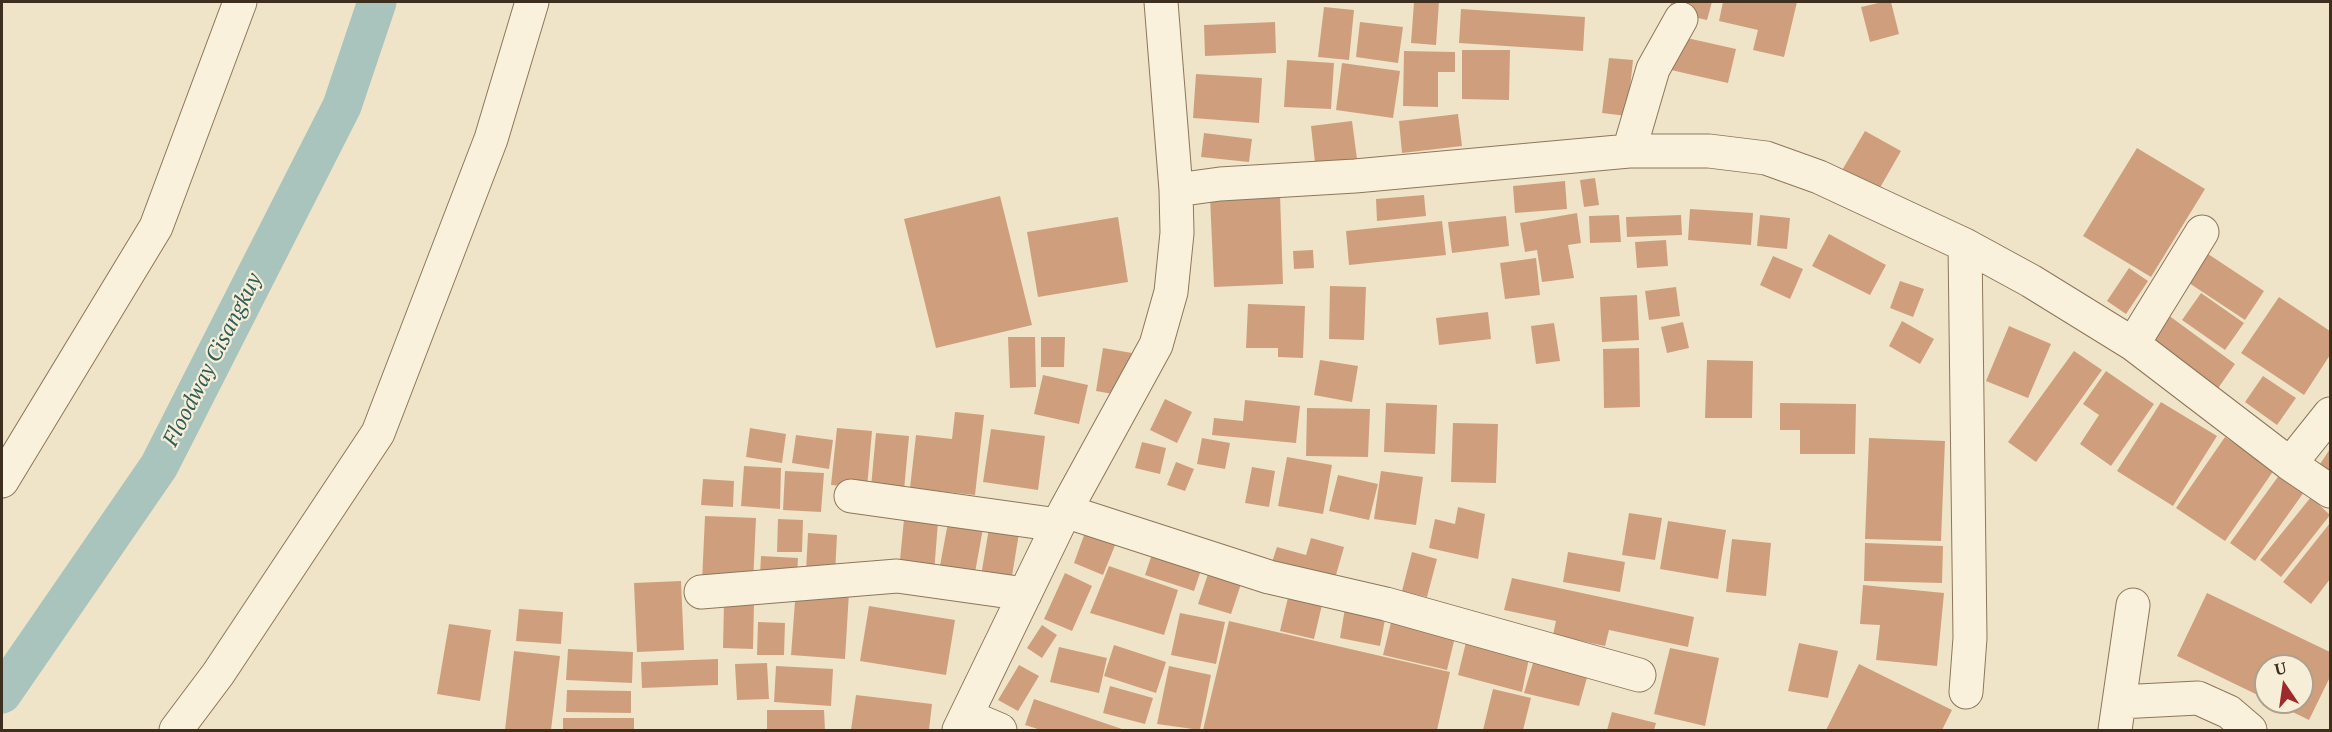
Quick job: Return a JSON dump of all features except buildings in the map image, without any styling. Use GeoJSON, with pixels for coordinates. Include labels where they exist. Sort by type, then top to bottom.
{"type":"FeatureCollection","features":[{"type":"Feature","properties":{"kind":"street"},"geometry":{"type":"LineString","coordinates":[[2,481],[156,227],[240,2]]}},
{"type":"Feature","properties":{"kind":"street"},"geometry":{"type":"LineString","coordinates":[[176,730],[218,674],[378,433],[491,140],[532,2]]}},
{"type":"Feature","properties":{"kind":"street"},"geometry":{"type":"LineString","coordinates":[[1000,730],[963,723],[1061,518],[1156,345],[1171,292],[1177,233],[1176,190],[1161,2]]}},
{"type":"Feature","properties":{"kind":"street"},"geometry":{"type":"LineString","coordinates":[[1629,151],[1653,69],[1681,19]]}},
{"type":"Feature","properties":{"kind":"street"},"geometry":{"type":"LineString","coordinates":[[1176,190],[1220,184],[1355,176],[1629,151],[1709,151],[1766,158],[1819,177],[1965,245],[2031,281],[2133,344],[2290,464],[2331,491]]}},
{"type":"Feature","properties":{"kind":"street"},"geometry":{"type":"LineString","coordinates":[[2133,344],[2202,232]]}},
{"type":"Feature","properties":{"kind":"street"},"geometry":{"type":"LineString","coordinates":[[1965,245],[1970,638],[1966,692]]}},
{"type":"Feature","properties":{"kind":"street"},"geometry":{"type":"LineString","coordinates":[[2290,464],[2331,414]]}},
{"type":"Feature","properties":{"kind":"street"},"geometry":{"type":"LineString","coordinates":[[851,496],[1061,518],[1269,577],[1386,604],[1640,675]]}},
{"type":"Feature","properties":{"kind":"street"},"geometry":{"type":"LineString","coordinates":[[701,592],[897,576],[1025,594]]}},
{"type":"Feature","properties":{"kind":"street"},"geometry":{"type":"LineString","coordinates":[[2133,605],[2117,716],[2198,698],[2229,712],[2250,730]]}},
{"type":"Feature","properties":{"kind":"waterway","name":"Floodway Cisangkuy"},"geometry":{"type":"LineString","coordinates":[[2,694],[159,466],[342,106],[377,2]]}}]}
